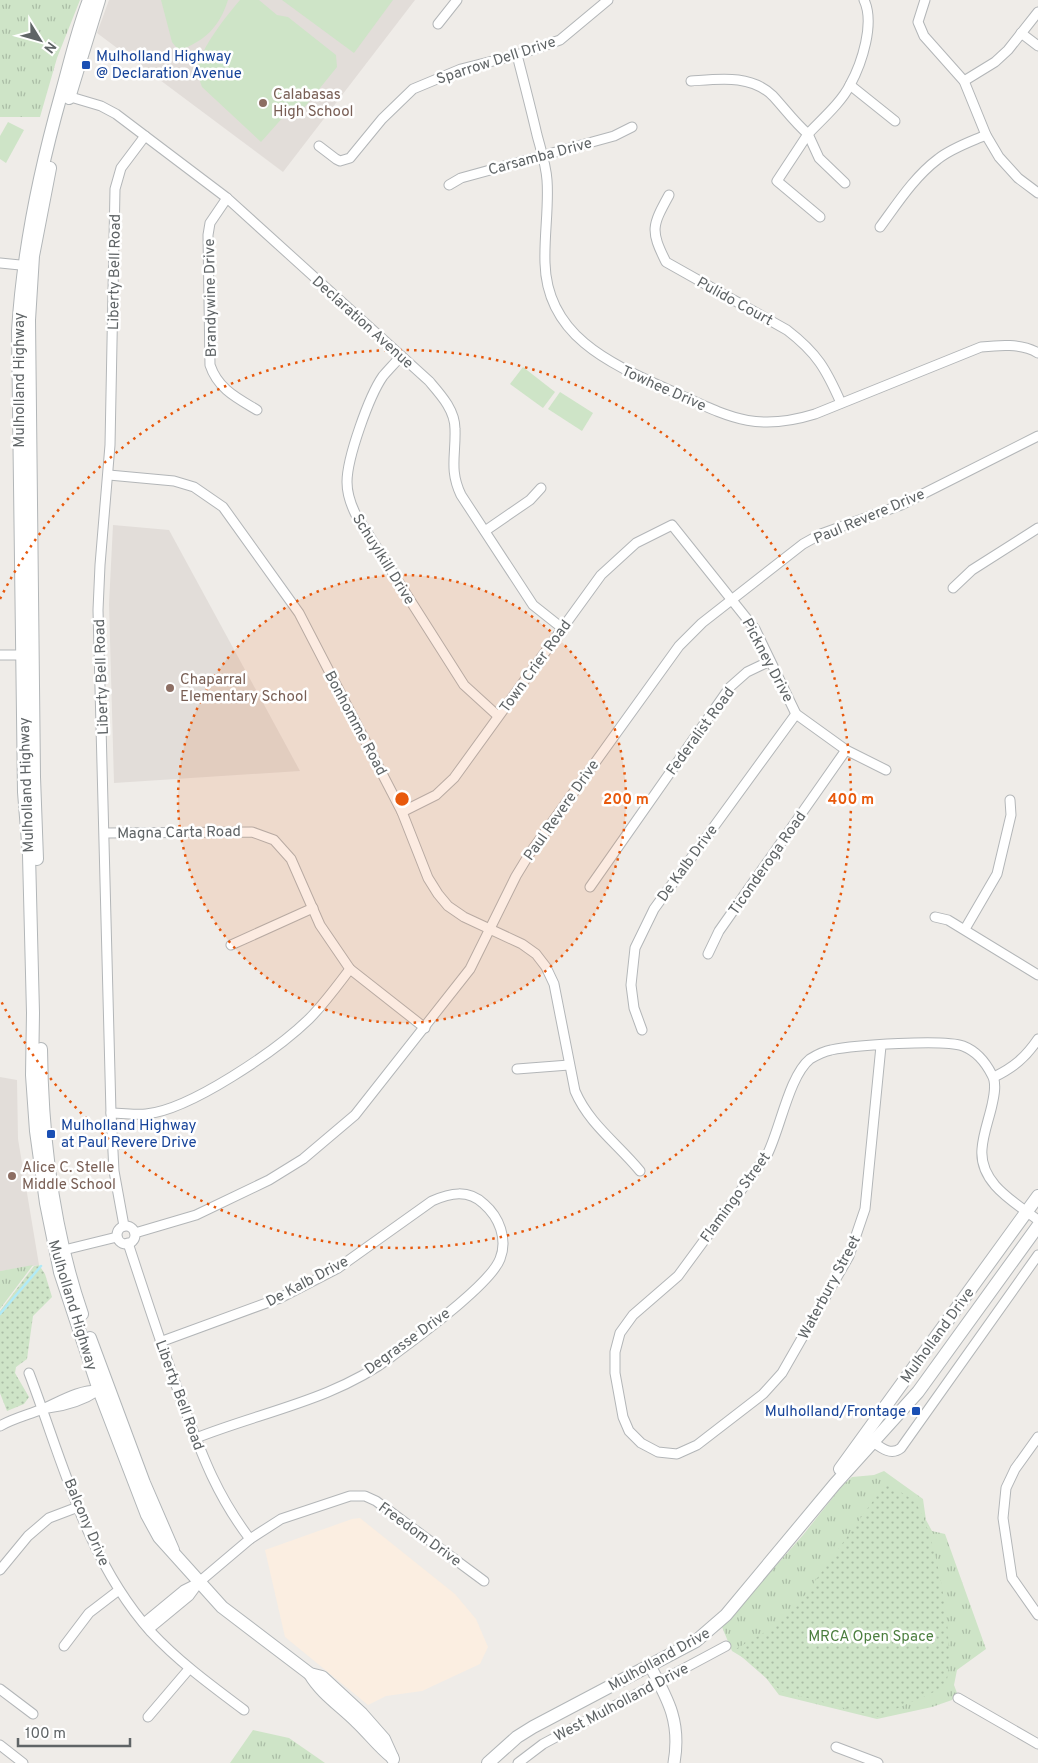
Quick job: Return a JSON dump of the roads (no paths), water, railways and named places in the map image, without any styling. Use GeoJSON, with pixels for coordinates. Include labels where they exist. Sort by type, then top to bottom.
{"type":"FeatureCollection","features":[{"type":"Feature","properties":{"kind":"main road","name":"Mulholland Highway"},"geometry":{"type":"LineString","coordinates":[[89,0],[65,95],[35,192],[28,266],[27,655],[24,792],[29,855],[33,1013],[32,1075],[36,1131],[54,1252],[103,1388],[167,1532],[174,1552],[198,1583],[239,1622],[310,1674],[322,1677],[362,1714],[384,1739],[395,1761]]}},
{"type":"Feature","properties":{"kind":"main road","name":"Mulholland Highway"},"geometry":{"type":"LineString","coordinates":[[65,95],[100,0]]}},
{"type":"Feature","properties":{"kind":"main road","name":"Mulholland Highway"},"geometry":{"type":"LineString","coordinates":[[27,655],[44,1128],[62,1251],[103,1388]]}},
{"type":"Feature","properties":{"kind":"main road","name":"Mulholland Drive"},"geometry":{"type":"LineString","coordinates":[[488,1763],[517,1737],[696,1641],[718,1625],[803,1523],[804,1519],[869,1439],[1038,1196]]}},
{"type":"Feature","properties":{"kind":"main road","name":"Mulholland Drive"},"geometry":{"type":"LineString","coordinates":[[869,1439],[929,1379],[1038,1226]]}},
{"type":"Feature","properties":{"kind":"street"},"geometry":{"type":"LineString","coordinates":[[438,24],[458,0]]}},
{"type":"Feature","properties":{"kind":"street","name":"Sparrow Dell Drive"},"geometry":{"type":"LineString","coordinates":[[319,146],[340,161],[350,158],[382,119],[413,89],[461,68],[517,55],[560,40],[608,0]]}},
{"type":"Feature","properties":{"kind":"street"},"geometry":{"type":"LineString","coordinates":[[820,217],[777,181],[808,134],[850,85],[869,25],[868,9],[864,0]]}},
{"type":"Feature","properties":{"kind":"street"},"geometry":{"type":"LineString","coordinates":[[925,0],[918,22],[924,36],[964,81],[986,135],[1008,168],[1038,193]]}},
{"type":"Feature","properties":{"kind":"street"},"geometry":{"type":"LineString","coordinates":[[964,81],[995,62],[1038,12]]}},
{"type":"Feature","properties":{"kind":"street"},"geometry":{"type":"LineString","coordinates":[[1021,34],[1038,46]]}},
{"type":"Feature","properties":{"kind":"street","name":"Towhee Drive"},"geometry":{"type":"LineString","coordinates":[[517,55],[547,178],[545,264],[548,288],[562,318],[585,346],[615,366],[735,418],[754,422],[791,421],[981,348],[998,345],[1016,346],[1038,354]]}},
{"type":"Feature","properties":{"kind":"street"},"geometry":{"type":"LineString","coordinates":[[691,81],[740,79],[760,87],[772,95],[808,134],[819,158],[845,183]]}},
{"type":"Feature","properties":{"kind":"street"},"geometry":{"type":"LineString","coordinates":[[850,85],[896,121]]}},
{"type":"Feature","properties":{"kind":"street","name":"Declaration Avenue"},"geometry":{"type":"LineString","coordinates":[[65,95],[101,106],[145,136],[227,198],[429,381],[444,398],[452,413],[455,428],[452,467],[454,482],[533,605],[562,628]]}},
{"type":"Feature","properties":{"kind":"street","name":"Carsamba Drive"},"geometry":{"type":"LineString","coordinates":[[448,185],[461,178],[614,136],[632,127]]}},
{"type":"Feature","properties":{"kind":"street"},"geometry":{"type":"LineString","coordinates":[[880,227],[924,171],[953,150],[986,135]]}},
{"type":"Feature","properties":{"kind":"street","name":"Liberty Bell Road"},"geometry":{"type":"LineString","coordinates":[[124,1226],[114,1171],[106,833],[98,610],[100,565],[109,475],[115,188],[122,168],[145,136]]}},
{"type":"Feature","properties":{"kind":"street","name":"Pulido Court"},"geometry":{"type":"LineString","coordinates":[[669,195],[654,221],[657,243],[666,262],[788,330],[824,366],[841,403]]}},
{"type":"Feature","properties":{"kind":"street","name":"Brandywine Drive"},"geometry":{"type":"LineString","coordinates":[[227,198],[210,224],[208,235],[210,365],[214,377],[223,388],[257,410]]}},
{"type":"Feature","properties":{"kind":"street"},"geometry":{"type":"LineString","coordinates":[[0,262],[28,266]]}},
{"type":"Feature","properties":{"kind":"street","name":"Schuylkill Drive"},"geometry":{"type":"LineString","coordinates":[[401,356],[384,376],[371,401],[349,462],[347,482],[349,500],[356,515],[464,685],[498,716]]}},
{"type":"Feature","properties":{"kind":"street","name":"Paul Revere Drive"},"geometry":{"type":"LineString","coordinates":[[135,1233],[196,1215],[236,1198],[304,1159],[355,1115],[470,969],[516,876],[530,853],[678,646],[702,623],[803,544],[821,534],[901,504],[1038,436]]}},
{"type":"Feature","properties":{"kind":"street","name":"Bonhomme Road"},"geometry":{"type":"LineString","coordinates":[[109,475],[174,481],[194,486],[223,506],[299,613],[402,812],[428,878],[438,894],[448,906],[464,918],[522,944],[536,954],[546,967],[554,984],[575,1091],[582,1108],[640,1171]]}},
{"type":"Feature","properties":{"kind":"street"},"geometry":{"type":"LineString","coordinates":[[485,531],[530,500],[541,488]]}},
{"type":"Feature","properties":{"kind":"street","name":"Town Crier Road"},"geometry":{"type":"LineString","coordinates":[[402,812],[436,796],[446,787],[601,575],[617,558],[636,543],[672,525]]}},
{"type":"Feature","properties":{"kind":"street","name":"Pickney Drive"},"geometry":{"type":"LineString","coordinates":[[672,525],[755,629],[796,714],[846,750],[886,770]]}},
{"type":"Feature","properties":{"kind":"street"},"geometry":{"type":"LineString","coordinates":[[952,588],[972,570],[1038,528]]}},
{"type":"Feature","properties":{"kind":"street"},"geometry":{"type":"LineString","coordinates":[[0,655],[27,655]]}},
{"type":"Feature","properties":{"kind":"street","name":"Federalist Road"},"geometry":{"type":"LineString","coordinates":[[590,887],[730,687],[747,672],[770,661]]}},
{"type":"Feature","properties":{"kind":"street","name":"De Kalb Drive"},"geometry":{"type":"LineString","coordinates":[[642,1030],[634,1008],[631,985],[635,948],[654,909],[796,714]]}},
{"type":"Feature","properties":{"kind":"street","name":"Ticonderoga Road"},"geometry":{"type":"LineString","coordinates":[[708,954],[719,931],[846,750]]}},
{"type":"Feature","properties":{"kind":"street"},"geometry":{"type":"LineString","coordinates":[[965,929],[997,874],[1011,815],[1010,800]]}},
{"type":"Feature","properties":{"kind":"street","name":"Magna Carta Road"},"geometry":{"type":"LineString","coordinates":[[106,833],[252,832],[274,840],[291,859],[320,925],[350,969],[425,1028]]}},
{"type":"Feature","properties":{"kind":"street"},"geometry":{"type":"LineString","coordinates":[[231,945],[313,908]]}},
{"type":"Feature","properties":{"kind":"street"},"geometry":{"type":"LineString","coordinates":[[934,917],[948,920],[965,929],[1038,975]]}},
{"type":"Feature","properties":{"kind":"street"},"geometry":{"type":"LineString","coordinates":[[112,1113],[146,1114],[168,1109],[220,1084],[287,1038],[310,1018],[350,969]]}},
{"type":"Feature","properties":{"kind":"street"},"geometry":{"type":"LineString","coordinates":[[1038,1039],[1022,1061],[1013,1068],[994,1077],[994,1096],[982,1147],[982,1159],[992,1182],[1038,1220]]}},
{"type":"Feature","properties":{"kind":"street","name":"Flamingo Street"},"geometry":{"type":"LineString","coordinates":[[658,1452],[641,1443],[629,1431],[623,1417],[615,1374],[614,1352],[620,1333],[633,1315],[678,1276],[767,1155],[776,1138],[795,1078],[810,1059],[830,1050],[950,1042],[965,1047],[979,1057],[994,1077]]}},
{"type":"Feature","properties":{"kind":"street","name":"Waterbury Street"},"geometry":{"type":"LineString","coordinates":[[658,1452],[677,1454],[697,1445],[763,1394],[782,1373],[849,1256],[865,1208],[881,1046]]}},
{"type":"Feature","properties":{"kind":"street"},"geometry":{"type":"LineString","coordinates":[[517,1069],[569,1064]]}},
{"type":"Feature","properties":{"kind":"street","name":"De Kalb Drive"},"geometry":{"type":"LineString","coordinates":[[160,1342],[280,1298],[338,1268],[432,1200],[448,1194],[464,1194],[480,1200],[494,1212]]}},
{"type":"Feature","properties":{"kind":"street","name":"Degrasse Drive"},"geometry":{"type":"LineString","coordinates":[[196,1438],[312,1398],[353,1380],[389,1358],[476,1289],[492,1272],[501,1258],[503,1240],[500,1224],[494,1212]]}},
{"type":"Feature","properties":{"kind":"street"},"geometry":{"type":"LineString","coordinates":[[124,1226],[132,1228],[135,1233],[132,1240],[128,1243],[122,1243],[117,1237],[119,1229],[124,1226]]}},
{"type":"Feature","properties":{"kind":"street"},"geometry":{"type":"LineString","coordinates":[[62,1251],[117,1237]]}},
{"type":"Feature","properties":{"kind":"street","name":"Liberty Bell Road"},"geometry":{"type":"LineString","coordinates":[[128,1243],[160,1342],[212,1481],[232,1515],[250,1539]]}},
{"type":"Feature","properties":{"kind":"street"},"geometry":{"type":"LineString","coordinates":[[869,1439],[889,1452],[894,1452],[901,1448],[1038,1255]]}},
{"type":"Feature","properties":{"kind":"street","name":"Balcony Drive"},"geometry":{"type":"LineString","coordinates":[[29,1372],[78,1507],[99,1556],[119,1590],[146,1626],[189,1669],[244,1710]]}},
{"type":"Feature","properties":{"kind":"street"},"geometry":{"type":"LineString","coordinates":[[0,1426],[43,1409],[59,1400],[78,1393],[103,1388]]}},
{"type":"Feature","properties":{"kind":"street"},"geometry":{"type":"LineString","coordinates":[[1038,1437],[1014,1469],[1006,1488],[1003,1518],[1012,1578],[1038,1616]]}},
{"type":"Feature","properties":{"kind":"street","name":"Freedom Drive"},"geometry":{"type":"LineString","coordinates":[[146,1626],[184,1590],[198,1583],[250,1539],[281,1520],[350,1496],[365,1496],[376,1501],[484,1581]]}},
{"type":"Feature","properties":{"kind":"street"},"geometry":{"type":"LineString","coordinates":[[0,1570],[28,1536],[49,1518],[78,1507]]}},
{"type":"Feature","properties":{"kind":"street"},"geometry":{"type":"LineString","coordinates":[[64,1646],[89,1613],[119,1590]]}},
{"type":"Feature","properties":{"kind":"street","name":"West Mulholland Drive"},"geometry":{"type":"LineString","coordinates":[[518,1763],[544,1744],[726,1646]]}},
{"type":"Feature","properties":{"kind":"street"},"geometry":{"type":"LineString","coordinates":[[650,1666],[675,1720],[678,1742],[674,1763]]}},
{"type":"Feature","properties":{"kind":"street"},"geometry":{"type":"LineString","coordinates":[[148,1717],[189,1669]]}},
{"type":"Feature","properties":{"kind":"street"},"geometry":{"type":"LineString","coordinates":[[0,1689],[33,1714]]}},
{"type":"Feature","properties":{"kind":"street"},"geometry":{"type":"LineString","coordinates":[[958,1698],[1038,1744]]}},
{"type":"Feature","properties":{"kind":"street"},"geometry":{"type":"LineString","coordinates":[[0,1745],[23,1763]]}},
{"type":"Feature","properties":{"kind":"street"},"geometry":{"type":"LineString","coordinates":[[836,1747],[878,1763]]}},
{"type":"Feature","properties":{"kind":"waterway"},"geometry":{"type":"LineString","coordinates":[[0,1314],[41,1266]]}},
{"type":"Feature","properties":{"kind":"place","name":"Mulholland Highway @ Declaration Avenue"},"geometry":{"type":"Point","coordinates":[86,65]}},
{"type":"Feature","properties":{"kind":"place","name":"Calabasas High School"},"geometry":{"type":"Point","coordinates":[263,103]}},
{"type":"Feature","properties":{"kind":"place","name":"Chaparral Elementary School"},"geometry":{"type":"Point","coordinates":[170,688]}},
{"type":"Feature","properties":{"kind":"place","name":"Mulholland Highway at Paul Revere Drive"},"geometry":{"type":"Point","coordinates":[51,1134]}},
{"type":"Feature","properties":{"kind":"place","name":"Alice C. Stelle Middle School"},"geometry":{"type":"Point","coordinates":[12,1176]}},
{"type":"Feature","properties":{"kind":"place","name":"Mulholland/Frontage"},"geometry":{"type":"Point","coordinates":[916,1411]}},
{"type":"Feature","properties":{"kind":"park label","name":"MRCA Open Space"},"geometry":{"type":"Point","coordinates":[871,1636]}}]}
